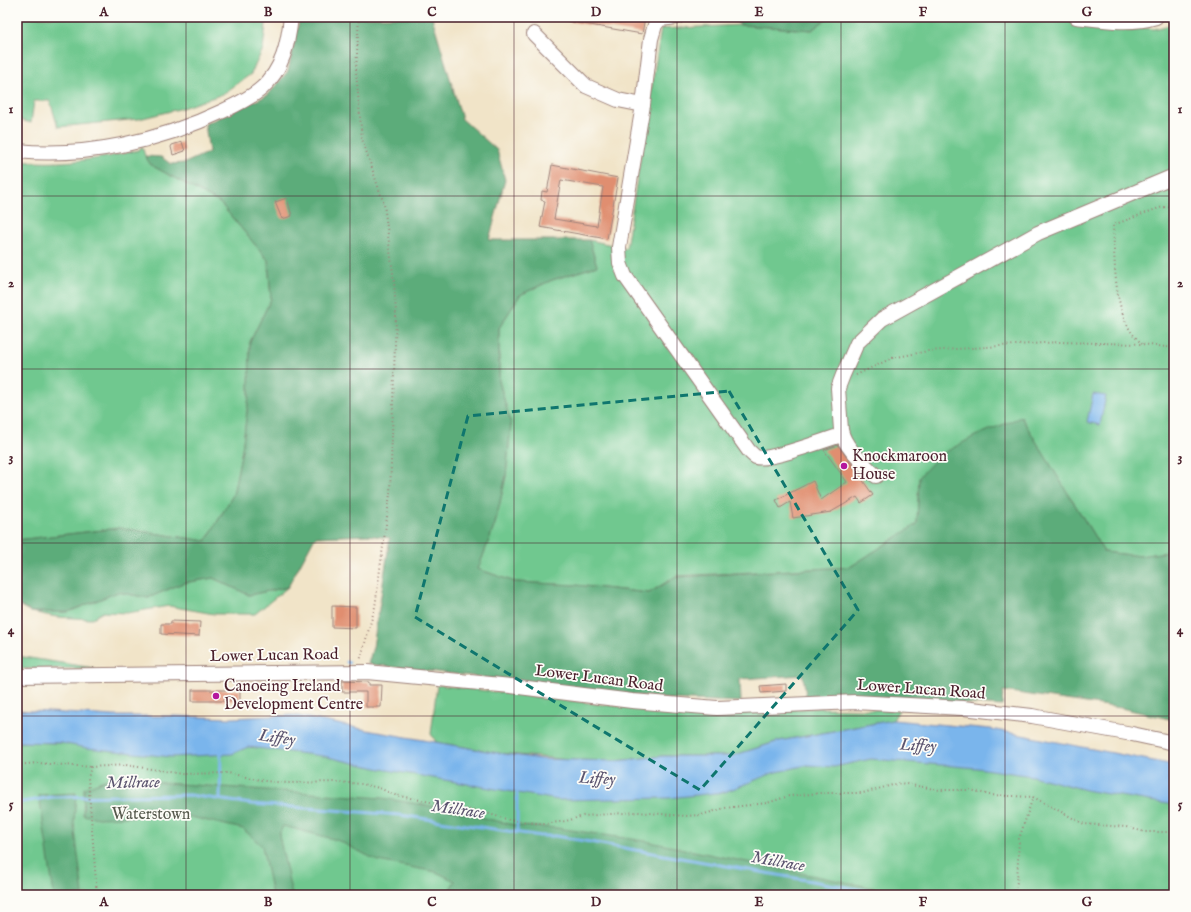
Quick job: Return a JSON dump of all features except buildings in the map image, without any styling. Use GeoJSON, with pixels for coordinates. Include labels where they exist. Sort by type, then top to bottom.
{"type":"FeatureCollection","features":[{"type":"Feature","properties":{"kind":"street"},"geometry":{"type":"LineString","coordinates":[[17,151],[34,153],[69,152],[109,147],[155,136],[186,126],[239,103],[262,88],[278,68],[289,39],[291,17]]}},
{"type":"Feature","properties":{"kind":"street"},"geometry":{"type":"LineString","coordinates":[[677,17],[660,18],[655,25],[651,39],[643,105],[619,247],[620,263],[625,276],[749,452],[756,458],[779,455],[842,435]]}},
{"type":"Feature","properties":{"kind":"street"},"geometry":{"type":"LineString","coordinates":[[1076,17],[1119,22],[1148,20],[1156,17]]}},
{"type":"Feature","properties":{"kind":"street"},"geometry":{"type":"LineString","coordinates":[[534,34],[586,86],[618,100],[643,105]]}},
{"type":"Feature","properties":{"kind":"street"},"geometry":{"type":"LineString","coordinates":[[876,476],[862,462],[842,435],[838,404],[838,388],[843,373],[857,343],[882,319],[1038,233],[1174,176]]}},
{"type":"Feature","properties":{"kind":"street","name":"Lower Lucan Road"},"geometry":{"type":"LineString","coordinates":[[17,676],[356,672],[511,686],[632,701],[717,708],[855,702],[963,708],[1032,716],[1125,732],[1174,743]]}},
{"type":"Feature","properties":{"kind":"path"},"geometry":{"type":"LineString","coordinates":[[356,672],[375,607],[390,494],[396,314],[394,281],[384,204],[362,139],[356,70],[359,17]]}},
{"type":"Feature","properties":{"kind":"path"},"geometry":{"type":"LineString","coordinates":[[1142,344],[1130,330],[1122,311],[1116,277],[1113,225],[1159,208],[1174,206]]}},
{"type":"Feature","properties":{"kind":"path"},"geometry":{"type":"LineString","coordinates":[[843,373],[852,377],[892,358],[928,351],[1059,342],[1142,344],[1174,348]]}},
{"type":"Feature","properties":{"kind":"path"},"geometry":{"type":"LineString","coordinates":[[17,765],[37,763],[91,767],[126,765],[182,774],[228,773],[265,781],[287,783],[337,782],[362,784],[379,788],[395,795],[486,813],[508,820],[544,824],[566,821],[583,816],[638,812],[685,816],[701,815],[724,808],[767,803],[789,796],[821,793],[863,793],[900,783],[940,790],[971,790],[990,795],[1033,797],[1084,824],[1126,827],[1145,832],[1169,832],[1174,834]]}},
{"type":"Feature","properties":{"kind":"path"},"geometry":{"type":"LineString","coordinates":[[91,767],[88,778],[97,895]]}},
{"type":"Feature","properties":{"kind":"path"},"geometry":{"type":"LineString","coordinates":[[1014,895],[1017,882],[1019,839],[1033,797]]}},
{"type":"Feature","properties":{"kind":"highlighted area"},"geometry":{"type":"Polygon","coordinates":[[[729,391],[858,610],[700,790],[415,617],[468,416],[729,391]]]}},
{"type":"Feature","properties":{"kind":"green space"},"geometry":{"type":"Polygon","coordinates":[[[17,17],[265,17],[266,24],[263,49],[251,74],[223,94],[179,109],[139,119],[58,127],[50,101],[34,101],[31,123],[17,119],[17,17]]]}},
{"type":"Feature","properties":{"kind":"green space"},"geometry":{"type":"Polygon","coordinates":[[[300,17],[432,17],[462,119],[497,150],[505,180],[489,240],[589,240],[597,266],[552,280],[520,295],[499,328],[499,381],[511,424],[506,476],[495,524],[478,569],[515,582],[575,585],[649,593],[676,577],[850,567],[917,524],[919,477],[940,455],[975,436],[1021,417],[1104,552],[1140,556],[1174,551],[1174,720],[1121,708],[1003,691],[1002,706],[859,696],[806,696],[803,675],[740,679],[741,702],[668,699],[368,664],[373,647],[390,538],[367,535],[315,537],[288,587],[249,595],[213,578],[183,583],[148,598],[118,592],[68,612],[31,612],[17,604],[17,540],[120,528],[206,541],[233,495],[242,450],[249,396],[250,342],[271,299],[268,260],[220,203],[151,165],[145,156],[161,157],[171,164],[185,163],[209,152],[205,124],[268,95],[288,71],[300,17]]]}},
{"type":"Feature","properties":{"kind":"green space"},"geometry":{"type":"Polygon","coordinates":[[[730,17],[829,17],[812,30],[741,25],[730,17]]]}},
{"type":"Feature","properties":{"kind":"green space"},"geometry":{"type":"Polygon","coordinates":[[[829,17],[1039,17],[1154,29],[1174,24],[1174,551],[1140,556],[1104,552],[1021,417],[919,477],[917,524],[850,567],[676,576],[649,593],[575,585],[515,582],[478,569],[495,524],[506,476],[511,424],[499,381],[499,328],[520,295],[552,280],[597,266],[589,240],[626,248],[661,29],[741,25],[812,30],[829,17]]]}},
{"type":"Feature","properties":{"kind":"green space"},"geometry":{"type":"Polygon","coordinates":[[[142,146],[145,156],[151,165],[220,203],[268,260],[271,299],[250,342],[249,396],[242,450],[233,495],[206,541],[120,528],[17,540],[17,161],[78,161],[139,150],[142,146]]]}},
{"type":"Feature","properties":{"kind":"green space"},"geometry":{"type":"Polygon","coordinates":[[[213,578],[249,595],[288,587],[255,614],[214,614],[169,606],[127,613],[103,612],[91,619],[57,617],[31,612],[68,612],[118,592],[148,598],[183,583],[213,578]]]}},
{"type":"Feature","properties":{"kind":"green space"},"geometry":{"type":"Polygon","coordinates":[[[17,656],[94,668],[17,669],[17,656]]]}},
{"type":"Feature","properties":{"kind":"green space"},"geometry":{"type":"Polygon","coordinates":[[[437,685],[666,712],[743,712],[818,708],[899,710],[893,720],[779,741],[732,756],[663,756],[616,761],[570,760],[498,753],[436,742],[431,734],[437,685]]]}},
{"type":"Feature","properties":{"kind":"green space","name":"Waterstown"},"geometry":{"type":"Polygon","coordinates":[[[221,737],[517,775],[823,748],[1174,788],[1174,895],[17,895],[17,742],[61,743],[221,737]]]}},
{"type":"Feature","properties":{"kind":"green space"},"geometry":{"type":"Polygon","coordinates":[[[107,779],[382,798],[442,808],[518,826],[557,828],[645,841],[908,895],[446,895],[455,881],[436,872],[378,861],[337,840],[283,826],[279,835],[292,895],[272,895],[262,846],[243,829],[182,815],[98,818],[83,815],[84,788],[107,779]]]}},
{"type":"Feature","properties":{"kind":"green space"},"geometry":{"type":"Polygon","coordinates":[[[76,793],[74,823],[83,895],[54,895],[39,795],[76,793]]]}},
{"type":"Feature","properties":{"kind":"water"},"geometry":{"type":"Polygon","coordinates":[[[1093,394],[1106,396],[1100,425],[1087,422],[1093,394]]]}},
{"type":"Feature","properties":{"kind":"water","name":"Liffey"},"geometry":{"type":"Polygon","coordinates":[[[17,710],[114,716],[231,718],[294,715],[372,731],[498,753],[541,759],[616,761],[663,756],[732,756],[779,741],[893,720],[991,729],[1174,765],[1174,805],[1090,791],[1032,776],[977,768],[871,759],[834,767],[807,765],[773,773],[725,792],[669,798],[558,800],[376,768],[323,756],[248,747],[232,754],[171,757],[87,748],[61,743],[17,742],[17,710]]]}},
{"type":"Feature","properties":{"kind":"waterway"},"geometry":{"type":"LineString","coordinates":[[220,799],[221,751]]}},
{"type":"Feature","properties":{"kind":"waterway"},"geometry":{"type":"LineString","coordinates":[[517,790],[517,832]]}},
{"type":"Feature","properties":{"kind":"waterway","name":"Millrace"},"geometry":{"type":"LineString","coordinates":[[17,803],[52,797],[189,795],[251,804],[400,815],[541,836],[556,836],[891,895]]}},
{"type":"Feature","properties":{"kind":"place","name":"Knockmaroon House"},"geometry":{"type":"Point","coordinates":[844,466]}},
{"type":"Feature","properties":{"kind":"place","name":"Canoeing Ireland Development Centre"},"geometry":{"type":"Point","coordinates":[216,696]}}]}
